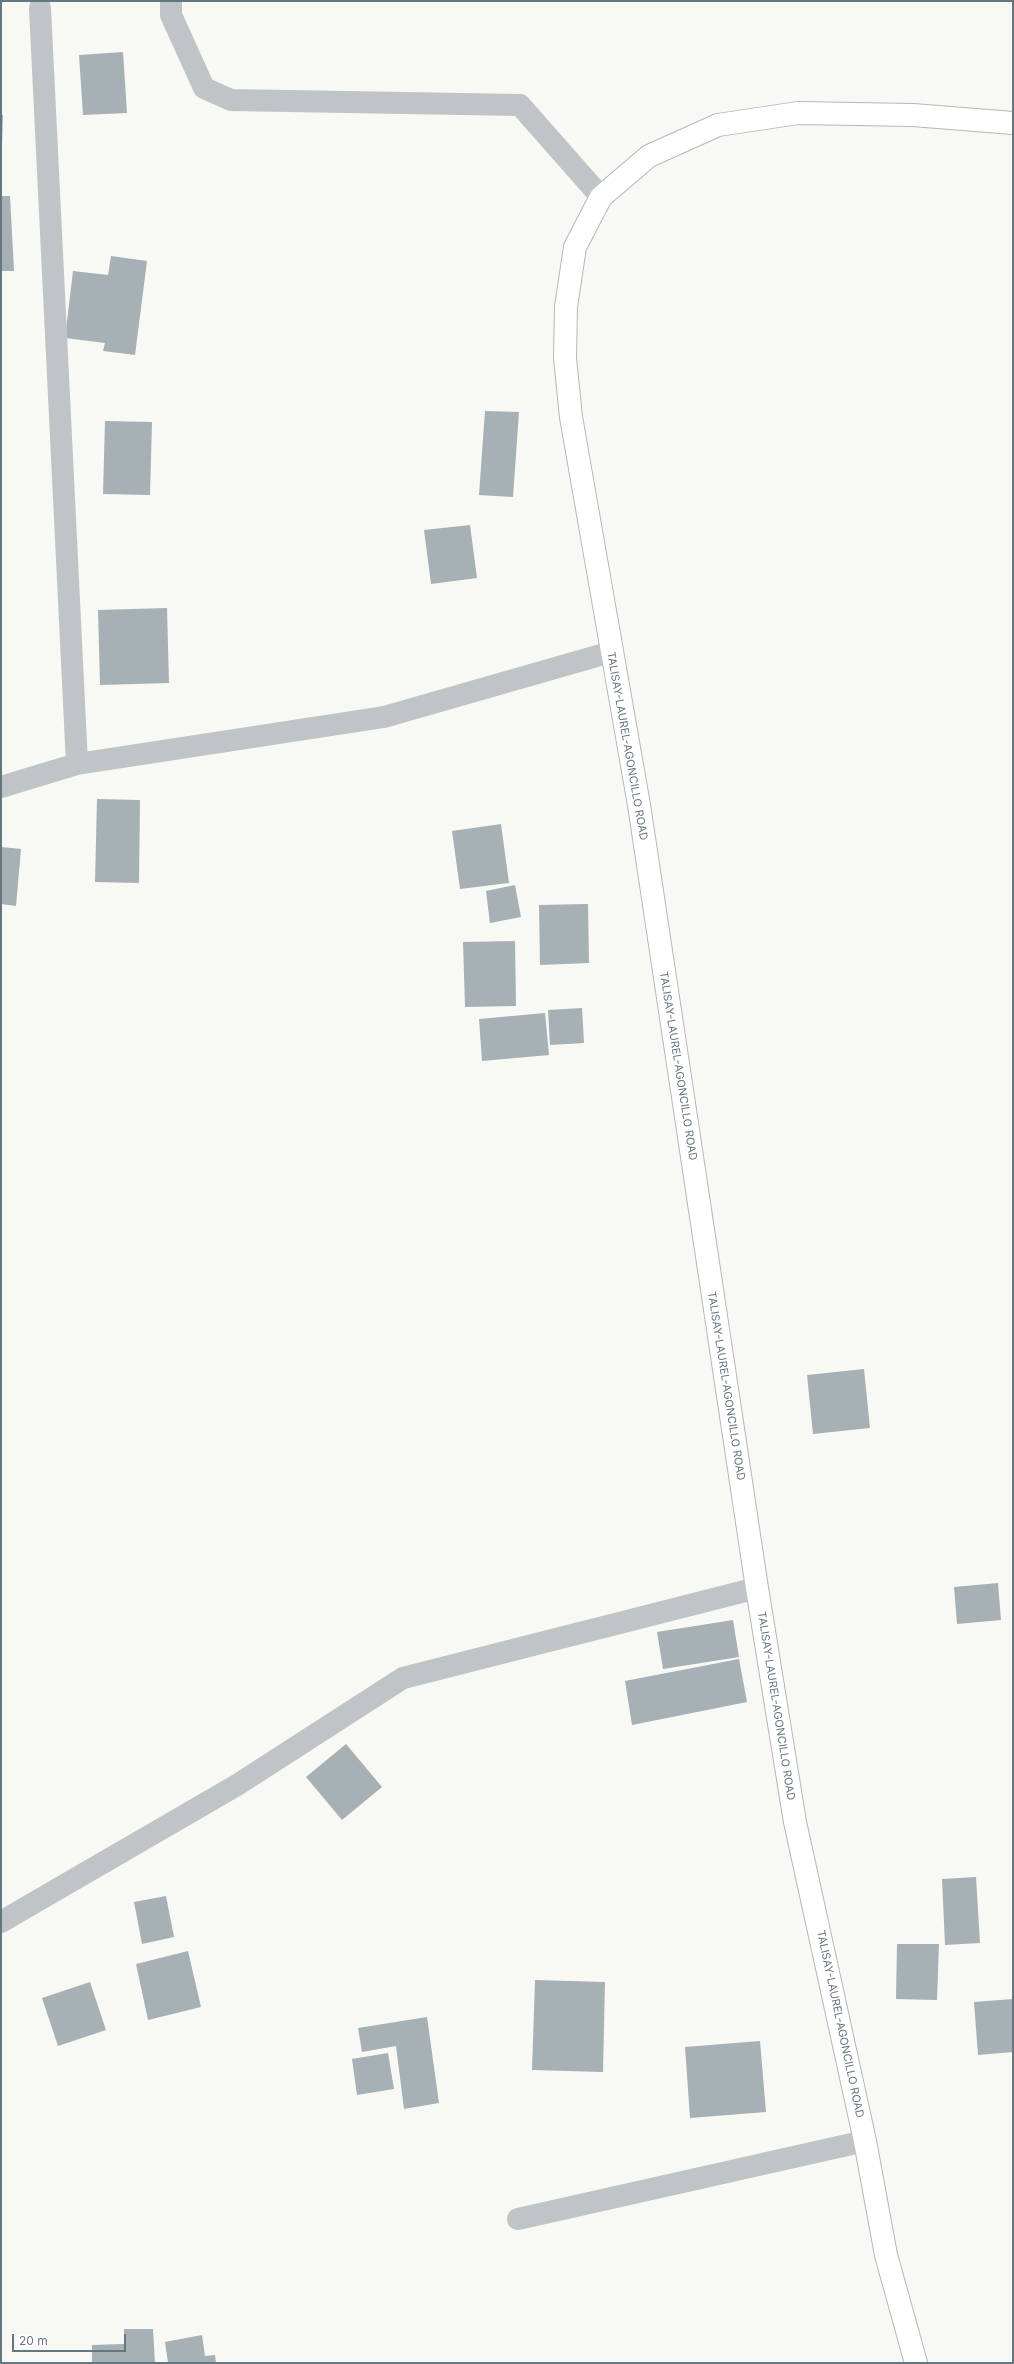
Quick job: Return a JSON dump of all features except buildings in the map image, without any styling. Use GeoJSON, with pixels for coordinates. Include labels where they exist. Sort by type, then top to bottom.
{"type":"FeatureCollection","features":[{"type":"Feature","properties":{"kind":"main road","name":"TALISAY-LAUREL-AGONCILLO ROAD"},"geometry":{"type":"LineString","coordinates":[[916,2363],[886,2255],[865,2141],[795,1822],[756,1588],[639,804],[611,652],[571,417],[565,358],[566,308],[575,247],[601,197],[649,156],[718,125],[798,113],[913,115],[1013,123]]}},
{"type":"Feature","properties":{"kind":"street"},"geometry":{"type":"LineString","coordinates":[[171,1],[171,15],[204,88],[231,100],[520,105],[601,197]]}},
{"type":"Feature","properties":{"kind":"street"},"geometry":{"type":"LineString","coordinates":[[40,8],[77,764]]}},
{"type":"Feature","properties":{"kind":"street"},"geometry":{"type":"LineString","coordinates":[[1,787],[77,764],[384,717],[611,652]]}},
{"type":"Feature","properties":{"kind":"street"},"geometry":{"type":"LineString","coordinates":[[1,1922],[237,1785],[403,1678],[756,1588]]}},
{"type":"Feature","properties":{"kind":"street"},"geometry":{"type":"LineString","coordinates":[[518,2219],[865,2141]]}}]}
